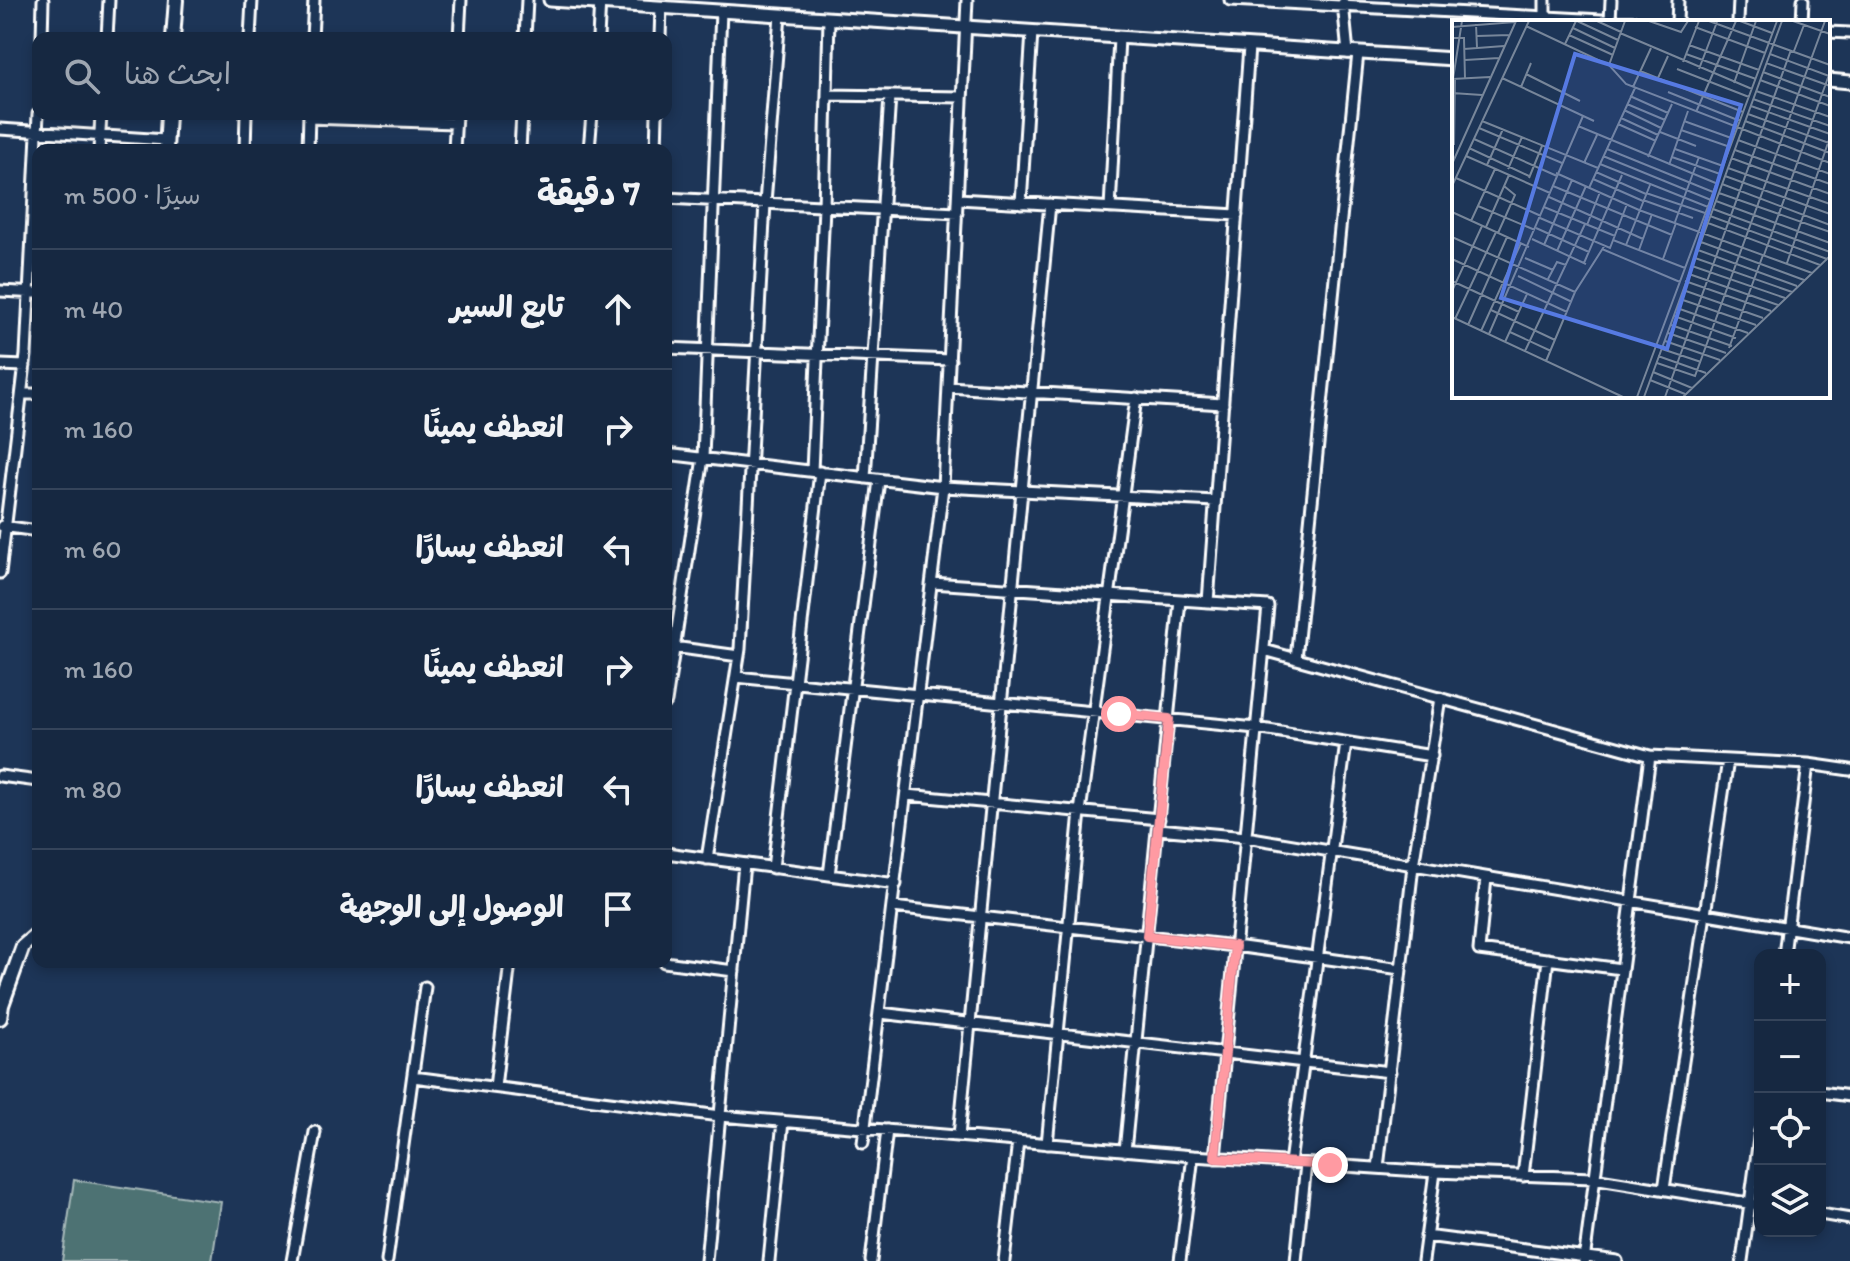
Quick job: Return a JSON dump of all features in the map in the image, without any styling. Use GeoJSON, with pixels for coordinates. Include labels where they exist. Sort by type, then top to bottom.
{"type":"FeatureCollection","features":[{"type":"Feature","properties":{"kind":"main road"},"geometry":{"type":"LineString","coordinates":[[173,32],[176,0]]}},
{"type":"Feature","properties":{"kind":"main road"},"geometry":{"type":"LineString","coordinates":[[166,144],[168,120]]}},
{"type":"Feature","properties":{"kind":"main road"},"geometry":{"type":"LineString","coordinates":[[1,1009],[23,946],[32,938]]}},
{"type":"Feature","properties":{"kind":"street"},"geometry":{"type":"LineString","coordinates":[[42,32],[43,0]]}},
{"type":"Feature","properties":{"kind":"street"},"geometry":{"type":"LineString","coordinates":[[107,32],[109,0]]}},
{"type":"Feature","properties":{"kind":"street"},"geometry":{"type":"LineString","coordinates":[[250,32],[252,0]]}},
{"type":"Feature","properties":{"kind":"street"},"geometry":{"type":"LineString","coordinates":[[312,32],[314,0]]}},
{"type":"Feature","properties":{"kind":"street"},"geometry":{"type":"LineString","coordinates":[[459,32],[461,0]]}},
{"type":"Feature","properties":{"kind":"street"},"geometry":{"type":"LineString","coordinates":[[525,32],[527,0]]}},
{"type":"Feature","properties":{"kind":"street"},"geometry":{"type":"LineString","coordinates":[[550,0],[1452,59]]}},
{"type":"Feature","properties":{"kind":"street"},"geometry":{"type":"LineString","coordinates":[[863,1143],[943,487],[967,0]]}},
{"type":"Feature","properties":{"kind":"street"},"geometry":{"type":"LineString","coordinates":[[1230,0],[1408,5],[1473,13],[1594,20]]}},
{"type":"Feature","properties":{"kind":"street"},"geometry":{"type":"LineString","coordinates":[[1473,13],[1474,0]]}},
{"type":"Feature","properties":{"kind":"street"},"geometry":{"type":"LineString","coordinates":[[1545,0],[1545,17]]}},
{"type":"Feature","properties":{"kind":"street"},"geometry":{"type":"LineString","coordinates":[[1610,20],[1611,0]]}},
{"type":"Feature","properties":{"kind":"street"},"geometry":{"type":"LineString","coordinates":[[1677,20],[1678,0]]}},
{"type":"Feature","properties":{"kind":"street"},"geometry":{"type":"LineString","coordinates":[[1738,20],[1739,0]]}},
{"type":"Feature","properties":{"kind":"street"},"geometry":{"type":"LineString","coordinates":[[1802,20],[1803,0]]}},
{"type":"Feature","properties":{"kind":"street"},"geometry":{"type":"LineString","coordinates":[[598,32],[600,2]]}},
{"type":"Feature","properties":{"kind":"street"},"geometry":{"type":"LineString","coordinates":[[1296,659],[1353,53],[1343,3]]}},
{"type":"Feature","properties":{"kind":"street"},"geometry":{"type":"LineString","coordinates":[[660,32],[661,7]]}},
{"type":"Feature","properties":{"kind":"street"},"geometry":{"type":"LineString","coordinates":[[672,636],[703,458],[721,11]]}},
{"type":"Feature","properties":{"kind":"street"},"geometry":{"type":"LineString","coordinates":[[707,859],[739,656],[765,203],[780,15]]}},
{"type":"Feature","properties":{"kind":"street"},"geometry":{"type":"LineString","coordinates":[[773,868],[816,472],[829,19]]}},
{"type":"Feature","properties":{"kind":"street"},"geometry":{"type":"LineString","coordinates":[[1021,203],[1032,32]]}},
{"type":"Feature","properties":{"kind":"street"},"geometry":{"type":"LineString","coordinates":[[1830,32],[1850,33]]}},
{"type":"Feature","properties":{"kind":"street"},"geometry":{"type":"LineString","coordinates":[[1110,208],[1119,38]]}},
{"type":"Feature","properties":{"kind":"street"},"geometry":{"type":"LineString","coordinates":[[1208,602],[1249,47]]}},
{"type":"Feature","properties":{"kind":"street"},"geometry":{"type":"LineString","coordinates":[[1830,80],[1850,82]]}},
{"type":"Feature","properties":{"kind":"street"},"geometry":{"type":"LineString","coordinates":[[827,95],[962,97]]}},
{"type":"Feature","properties":{"kind":"street"},"geometry":{"type":"LineString","coordinates":[[865,478],[890,96]]}},
{"type":"Feature","properties":{"kind":"street"},"geometry":{"type":"LineString","coordinates":[[37,144],[38,120]]}},
{"type":"Feature","properties":{"kind":"street"},"geometry":{"type":"LineString","coordinates":[[99,144],[101,120]]}},
{"type":"Feature","properties":{"kind":"street"},"geometry":{"type":"LineString","coordinates":[[245,144],[246,120]]}},
{"type":"Feature","properties":{"kind":"street"},"geometry":{"type":"LineString","coordinates":[[308,144],[309,120]]}},
{"type":"Feature","properties":{"kind":"street"},"geometry":{"type":"LineString","coordinates":[[454,144],[455,120]]}},
{"type":"Feature","properties":{"kind":"street"},"geometry":{"type":"LineString","coordinates":[[520,144],[522,120]]}},
{"type":"Feature","properties":{"kind":"street"},"geometry":{"type":"LineString","coordinates":[[590,144],[592,120]]}},
{"type":"Feature","properties":{"kind":"street"},"geometry":{"type":"LineString","coordinates":[[656,144],[657,120]]}},
{"type":"Feature","properties":{"kind":"street"},"geometry":{"type":"LineString","coordinates":[[0,129],[100,135],[159,144]]}},
{"type":"Feature","properties":{"kind":"street"},"geometry":{"type":"LineString","coordinates":[[672,198],[957,213]]}},
{"type":"Feature","properties":{"kind":"street"},"geometry":{"type":"LineString","coordinates":[[958,199],[1237,215]]}},
{"type":"Feature","properties":{"kind":"street"},"geometry":{"type":"LineString","coordinates":[[959,1136],[1050,204]]}},
{"type":"Feature","properties":{"kind":"street"},"geometry":{"type":"LineString","coordinates":[[0,291],[32,293]]}},
{"type":"Feature","properties":{"kind":"street"},"geometry":{"type":"LineString","coordinates":[[0,573],[3,526],[32,302]]}},
{"type":"Feature","properties":{"kind":"street"},"geometry":{"type":"LineString","coordinates":[[672,348],[950,360]]}},
{"type":"Feature","properties":{"kind":"street"},"geometry":{"type":"LineString","coordinates":[[0,365],[25,366]]}},
{"type":"Feature","properties":{"kind":"street"},"geometry":{"type":"LineString","coordinates":[[948,387],[1223,404]]}},
{"type":"Feature","properties":{"kind":"street"},"geometry":{"type":"LineString","coordinates":[[22,394],[32,394]]}},
{"type":"Feature","properties":{"kind":"street"},"geometry":{"type":"LineString","coordinates":[[1047,1144],[1080,812],[1136,398]]}},
{"type":"Feature","properties":{"kind":"street"},"geometry":{"type":"LineString","coordinates":[[672,455],[943,487],[1215,501]]}},
{"type":"Feature","properties":{"kind":"street"},"geometry":{"type":"LineString","coordinates":[[829,875],[879,480]]}},
{"type":"Feature","properties":{"kind":"street"},"geometry":{"type":"LineString","coordinates":[[3,526],[32,530]]}},
{"type":"Feature","properties":{"kind":"street"},"geometry":{"type":"LineString","coordinates":[[932,583],[1268,606],[1215,1158]]}},
{"type":"Feature","properties":{"kind":"street"},"geometry":{"type":"LineString","coordinates":[[1125,1151],[1180,600]]}},
{"type":"Feature","properties":{"kind":"street"},"geometry":{"type":"LineString","coordinates":[[672,647],[739,656]]}},
{"type":"Feature","properties":{"kind":"street"},"geometry":{"type":"LineString","coordinates":[[1264,650],[1650,756],[1808,764],[1850,770]]}},
{"type":"Feature","properties":{"kind":"street"},"geometry":{"type":"LineString","coordinates":[[736,677],[1256,728],[1432,756]]}},
{"type":"Feature","properties":{"kind":"street"},"geometry":{"type":"LineString","coordinates":[[1378,1168],[1413,866],[1440,698]]}},
{"type":"Feature","properties":{"kind":"street"},"geometry":{"type":"LineString","coordinates":[[1290,1163],[1346,743]]}},
{"type":"Feature","properties":{"kind":"street"},"geometry":{"type":"LineString","coordinates":[[1584,1259],[1650,756]]}},
{"type":"Feature","properties":{"kind":"street"},"geometry":{"type":"LineString","coordinates":[[1664,1189],[1728,760]]}},
{"type":"Feature","properties":{"kind":"street"},"geometry":{"type":"LineString","coordinates":[[1785,949],[1808,764]]}},
{"type":"Feature","properties":{"kind":"street"},"geometry":{"type":"LineString","coordinates":[[0,776],[32,777]]}},
{"type":"Feature","properties":{"kind":"street"},"geometry":{"type":"LineString","coordinates":[[907,795],[1080,812],[1246,837],[1850,938]]}},
{"type":"Feature","properties":{"kind":"street"},"geometry":{"type":"LineString","coordinates":[[672,854],[896,884]]}},
{"type":"Feature","properties":{"kind":"street"},"geometry":{"type":"LineString","coordinates":[[706,1261],[744,864]]}},
{"type":"Feature","properties":{"kind":"street"},"geometry":{"type":"LineString","coordinates":[[1486,878],[1479,950],[1621,969]]}},
{"type":"Feature","properties":{"kind":"street"},"geometry":{"type":"LineString","coordinates":[[893,907],[1235,946],[1401,969]]}},
{"type":"Feature","properties":{"kind":"street"},"geometry":{"type":"LineString","coordinates":[[1523,1176],[1548,959]]}},
{"type":"Feature","properties":{"kind":"street"},"geometry":{"type":"LineString","coordinates":[[672,963],[734,971]]}},
{"type":"Feature","properties":{"kind":"street"},"geometry":{"type":"LineString","coordinates":[[495,1087],[509,968]]}},
{"type":"Feature","properties":{"kind":"street"},"geometry":{"type":"LineString","coordinates":[[387,1261],[425,987]]}},
{"type":"Feature","properties":{"kind":"street"},"geometry":{"type":"LineString","coordinates":[[880,1013],[1390,1072]]}},
{"type":"Feature","properties":{"kind":"street"},"geometry":{"type":"LineString","coordinates":[[413,1077],[720,1116],[1125,1151],[1435,1172],[1593,1178],[1754,1204]]}},
{"type":"Feature","properties":{"kind":"street"},"geometry":{"type":"LineString","coordinates":[[1826,1093],[1850,1096]]}},
{"type":"Feature","properties":{"kind":"street"},"geometry":{"type":"LineString","coordinates":[[769,1261],[783,1121]]}},
{"type":"Feature","properties":{"kind":"street"},"geometry":{"type":"LineString","coordinates":[[871,1261],[887,1130]]}},
{"type":"Feature","properties":{"kind":"street"},"geometry":{"type":"LineString","coordinates":[[292,1261],[315,1132]]}},
{"type":"Feature","properties":{"kind":"street"},"geometry":{"type":"LineString","coordinates":[[1004,1261],[1018,1141]]}},
{"type":"Feature","properties":{"kind":"street"},"geometry":{"type":"LineString","coordinates":[[1180,1261],[1193,1156]]}},
{"type":"Feature","properties":{"kind":"street"},"geometry":{"type":"LineString","coordinates":[[1296,1261],[1306,1164]]}},
{"type":"Feature","properties":{"kind":"street"},"geometry":{"type":"LineString","coordinates":[[1423,1261],[1435,1172]]}},
{"type":"Feature","properties":{"kind":"street"},"geometry":{"type":"LineString","coordinates":[[1742,1261],[1754,1208]]}},
{"type":"Feature","properties":{"kind":"street"},"geometry":{"type":"LineString","coordinates":[[1826,1215],[1850,1219]]}},
{"type":"Feature","properties":{"kind":"street"},"geometry":{"type":"LineString","coordinates":[[1426,1236],[1617,1261]]}},
{"type":"Feature","properties":{"kind":"green space"},"geometry":{"type":"Polygon","coordinates":[[[74,1180],[221,1202],[212,1261],[62,1261],[74,1180]]]}},
{"type":"Feature","properties":{"kind":"route"},"geometry":{"type":"LineString","coordinates":[[1119,714],[1169,719],[1147,936],[1235,946],[1215,1158],[1330,1165]]}}]}
